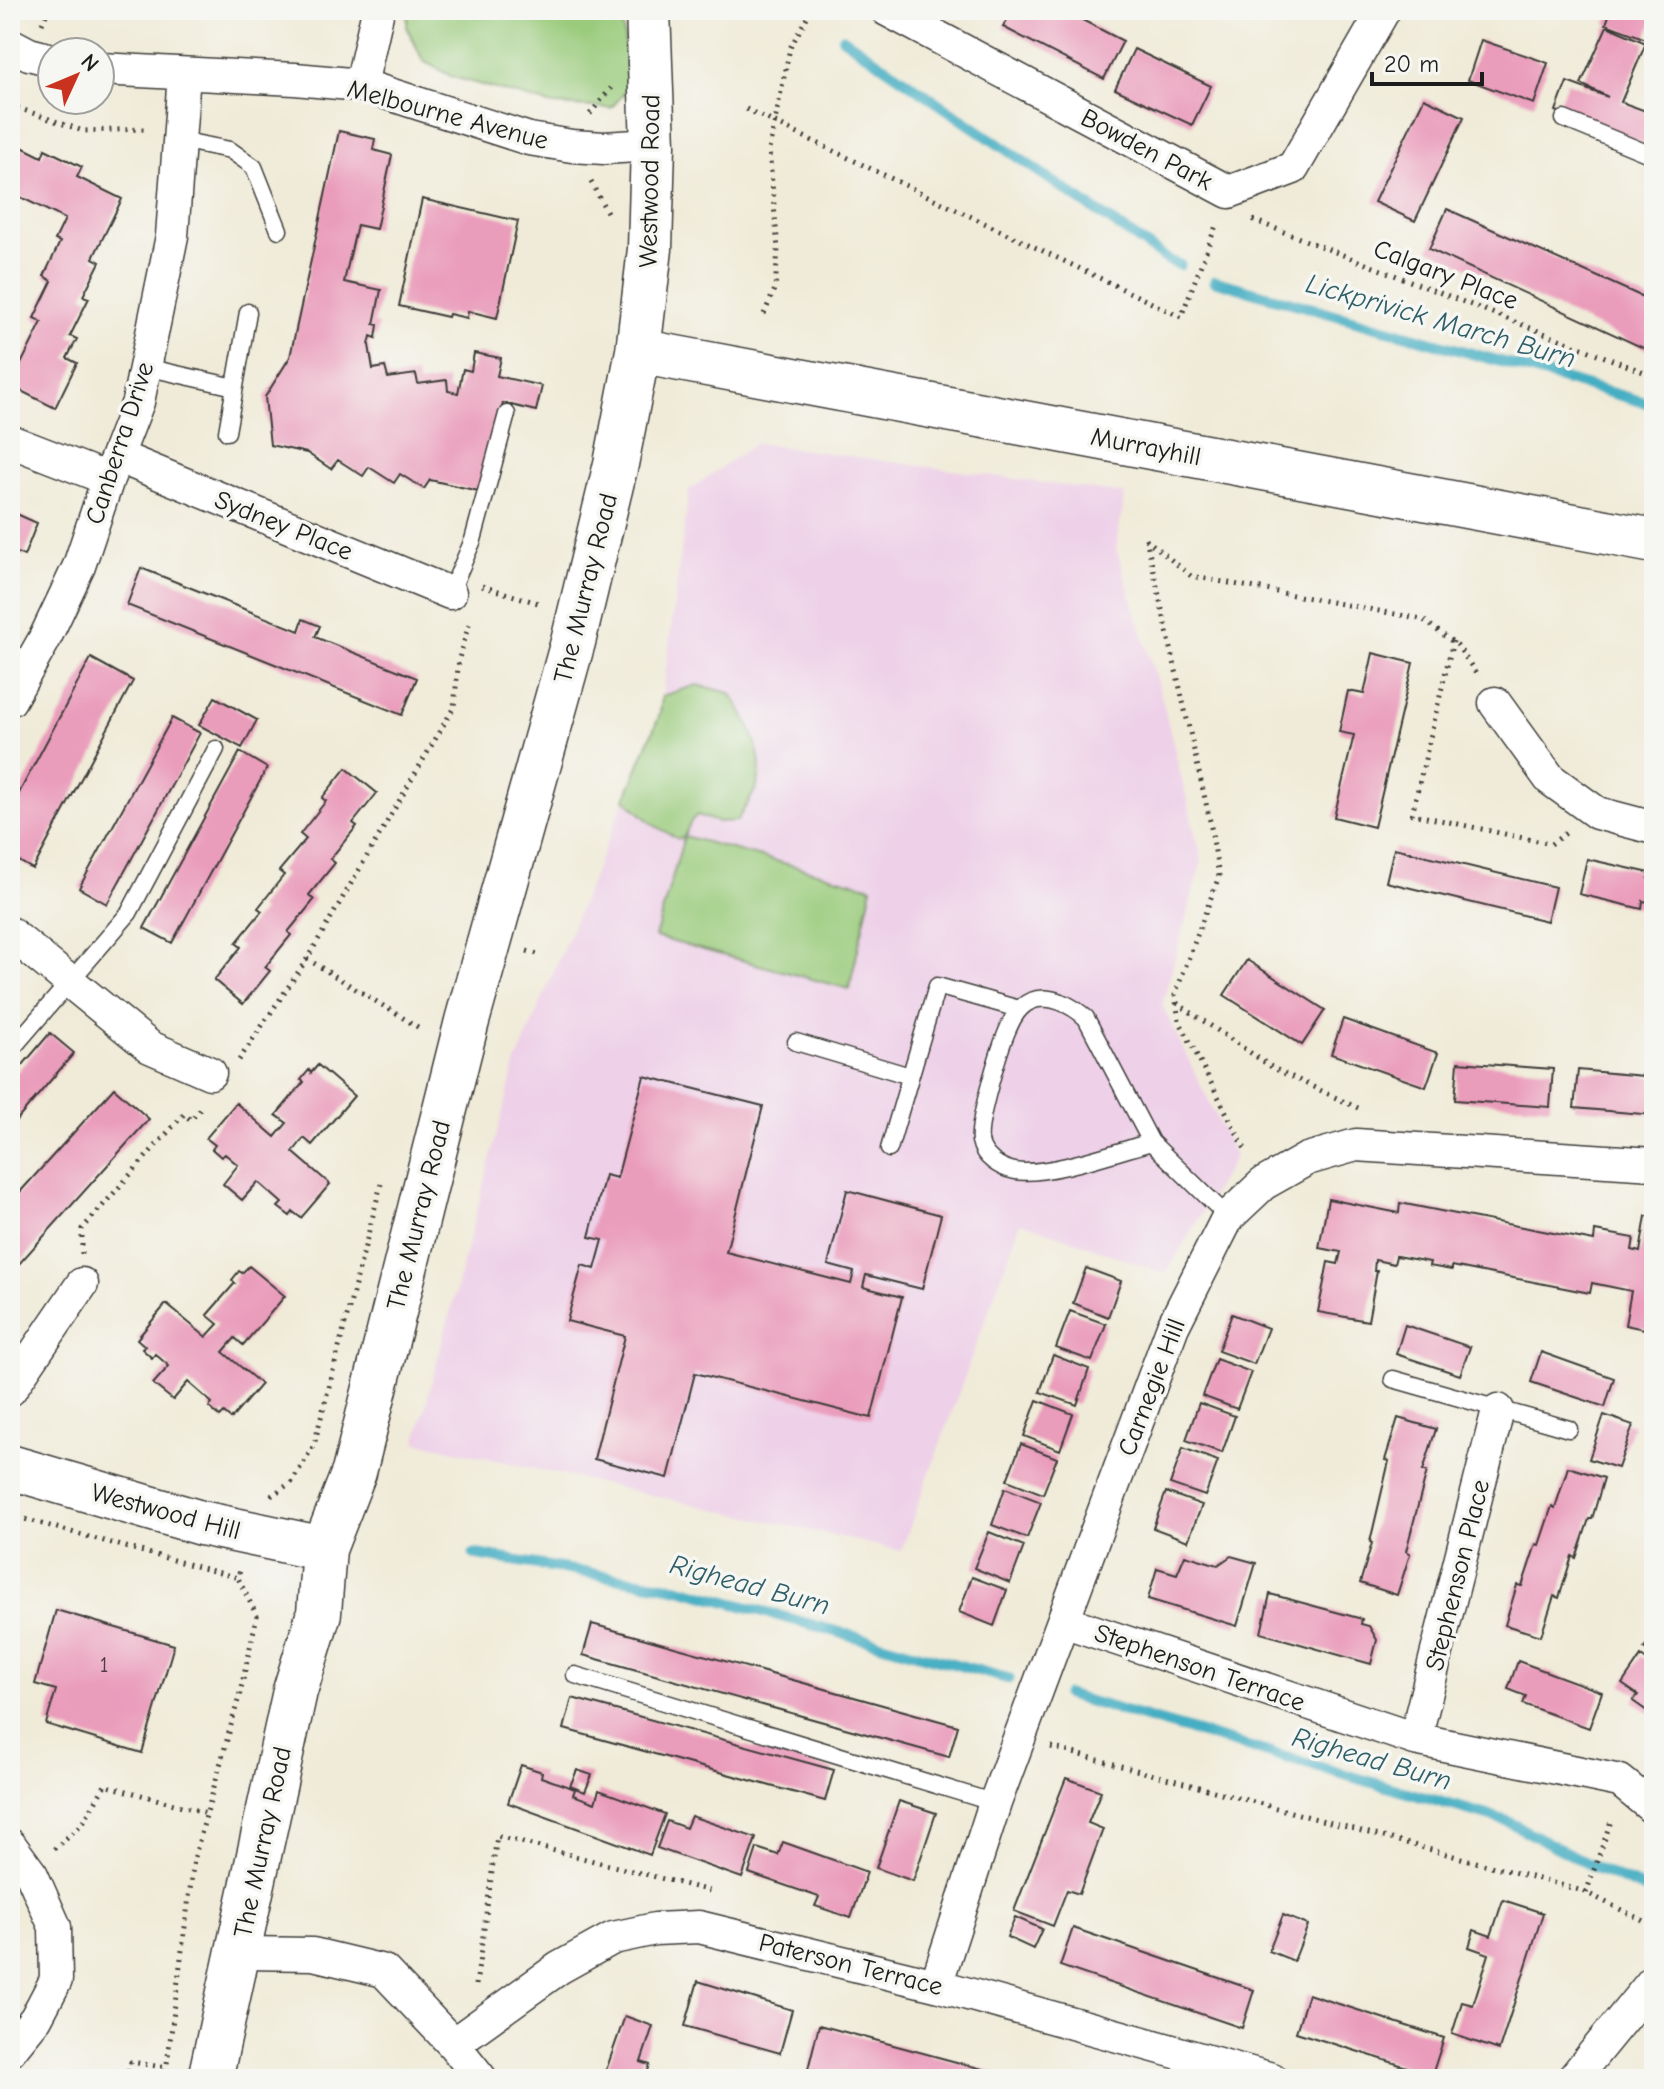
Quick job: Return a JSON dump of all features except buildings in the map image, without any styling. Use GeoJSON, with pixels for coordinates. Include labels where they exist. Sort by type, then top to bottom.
{"type":"FeatureCollection","features":[{"type":"Feature","properties":{"kind":"street"},"geometry":{"type":"LineString","coordinates":[[361,85],[378,10]]}},
{"type":"Feature","properties":{"kind":"street","name":"Westwood Road"},"geometry":{"type":"LineString","coordinates":[[638,351],[650,249],[653,145],[648,10]]}},
{"type":"Feature","properties":{"kind":"street","name":"Bowden Park"},"geometry":{"type":"LineString","coordinates":[[887,10],[1226,200],[1293,168],[1384,10]]}},
{"type":"Feature","properties":{"kind":"street"},"geometry":{"type":"LineString","coordinates":[[10,44],[36,56]]}},
{"type":"Feature","properties":{"kind":"street","name":"Melbourne Avenue"},"geometry":{"type":"LineString","coordinates":[[116,70],[361,85],[529,139],[604,148],[653,145]]}},
{"type":"Feature","properties":{"kind":"street","name":"Canberra Drive"},"geometry":{"type":"LineString","coordinates":[[10,700],[44,640],[79,566],[138,402],[172,236],[184,74]]}},
{"type":"Feature","properties":{"kind":"street","name":"Murrayhill"},"geometry":{"type":"LineString","coordinates":[[638,351],[1654,541]]}},
{"type":"Feature","properties":{"kind":"street","name":"The Murray Road"},"geometry":{"type":"LineString","coordinates":[[211,2078],[295,1691],[319,1613],[324,1549],[354,1472],[467,1021],[573,642],[616,464],[638,351]]}},
{"type":"Feature","properties":{"kind":"street","name":"Sydney Place"},"geometry":{"type":"LineString","coordinates":[[10,441],[113,468],[466,602]]}},
{"type":"Feature","properties":{"kind":"street"},"geometry":{"type":"LineString","coordinates":[[1495,703],[1550,779],[1597,813],[1654,828]]}},
{"type":"Feature","properties":{"kind":"street"},"geometry":{"type":"LineString","coordinates":[[10,933],[150,1047],[219,1077]]}},
{"type":"Feature","properties":{"kind":"street","name":"Carnegie Hill"},"geometry":{"type":"LineString","coordinates":[[936,1985],[995,1803],[1173,1326],[1228,1217],[1263,1184],[1307,1159],[1356,1145],[1654,1164]]}},
{"type":"Feature","properties":{"kind":"street"},"geometry":{"type":"LineString","coordinates":[[10,1390],[82,1284]]}},
{"type":"Feature","properties":{"kind":"street","name":"Stephenson Place"},"geometry":{"type":"LineString","coordinates":[[1415,1739],[1498,1410]]}},
{"type":"Feature","properties":{"kind":"street","name":"Westwood Hill"},"geometry":{"type":"LineString","coordinates":[[10,1467],[201,1523],[324,1549]]}},
{"type":"Feature","properties":{"kind":"street","name":"Stephenson Terrace"},"geometry":{"type":"LineString","coordinates":[[1063,1621],[1415,1739],[1620,1781],[1654,1809]]}},
{"type":"Feature","properties":{"kind":"street"},"geometry":{"type":"LineString","coordinates":[[10,2050],[36,2018],[56,1980],[55,1927],[19,1858]]}},
{"type":"Feature","properties":{"kind":"street","name":"Paterson Terrace"},"geometry":{"type":"LineString","coordinates":[[453,2044],[559,1968],[613,1938],[655,1929],[699,1927],[936,1985],[1272,2079]]}},
{"type":"Feature","properties":{"kind":"street"},"geometry":{"type":"LineString","coordinates":[[237,1953],[313,1954],[384,1971],[453,2044],[481,2079]]}},
{"type":"Feature","properties":{"kind":"street"},"geometry":{"type":"LineString","coordinates":[[1573,2079],[1654,1980]]}},
{"type":"Feature","properties":{"kind":"lane"},"geometry":{"type":"LineString","coordinates":[[1564,119],[1654,156]]}},
{"type":"Feature","properties":{"kind":"lane"},"geometry":{"type":"LineString","coordinates":[[180,134],[230,150],[254,167],[279,230]]}},
{"type":"Feature","properties":{"kind":"lane"},"geometry":{"type":"LineString","coordinates":[[227,432],[248,312]]}},
{"type":"Feature","properties":{"kind":"lane"},"geometry":{"type":"LineString","coordinates":[[145,367],[235,387]]}},
{"type":"Feature","properties":{"kind":"lane"},"geometry":{"type":"LineString","coordinates":[[466,602],[473,540],[507,414]]}},
{"type":"Feature","properties":{"kind":"lane"},"geometry":{"type":"LineString","coordinates":[[10,1051],[129,913],[216,749]]}},
{"type":"Feature","properties":{"kind":"lane"},"geometry":{"type":"LineString","coordinates":[[889,1149],[937,986],[1019,1009]]}},
{"type":"Feature","properties":{"kind":"lane"},"geometry":{"type":"LineString","coordinates":[[1151,1142],[1079,1163],[1033,1171],[1016,1171],[1000,1166],[986,1155],[980,1142],[981,1124],[1007,1031],[1019,1009],[1031,1001],[1044,998],[1074,1007],[1086,1018],[1151,1142],[1228,1217]]}},
{"type":"Feature","properties":{"kind":"lane"},"geometry":{"type":"LineString","coordinates":[[796,1042],[910,1076]]}},
{"type":"Feature","properties":{"kind":"lane"},"geometry":{"type":"LineString","coordinates":[[1393,1379],[1569,1429]]}},
{"type":"Feature","properties":{"kind":"lane"},"geometry":{"type":"LineString","coordinates":[[575,1675],[995,1803]]}},
{"type":"Feature","properties":{"kind":"path"},"geometry":{"type":"LineString","coordinates":[[764,314],[775,289],[778,249],[769,150],[790,48],[811,10]]}},
{"type":"Feature","properties":{"kind":"path"},"geometry":{"type":"LineString","coordinates":[[614,225],[572,146],[584,120],[621,77]]}},
{"type":"Feature","properties":{"kind":"path"},"geometry":{"type":"LineString","coordinates":[[10,105],[83,131],[180,134]]}},
{"type":"Feature","properties":{"kind":"path"},"geometry":{"type":"LineString","coordinates":[[746,109],[1181,317],[1226,200]]}},
{"type":"Feature","properties":{"kind":"path","name":"Calgary Place"},"geometry":{"type":"LineString","coordinates":[[1226,200],[1654,376]]}},
{"type":"Feature","properties":{"kind":"path"},"geometry":{"type":"LineString","coordinates":[[1263,1184],[1179,1020],[1175,995],[1219,876],[1210,821],[1146,538],[1191,576],[1422,619],[1453,641],[1495,703]]}},
{"type":"Feature","properties":{"kind":"path"},"geometry":{"type":"LineString","coordinates":[[82,1284],[82,1229],[184,1114],[191,1120],[219,1077],[307,959],[454,707],[466,602],[480,585],[538,603]]}},
{"type":"Feature","properties":{"kind":"path"},"geometry":{"type":"LineString","coordinates":[[534,617],[542,589]]}},
{"type":"Feature","properties":{"kind":"path"},"geometry":{"type":"LineString","coordinates":[[1453,641],[1412,814],[1551,844],[1597,813]]}},
{"type":"Feature","properties":{"kind":"path"},"geometry":{"type":"LineString","coordinates":[[307,959],[421,1029],[425,1019]]}},
{"type":"Feature","properties":{"kind":"path"},"geometry":{"type":"LineString","coordinates":[[1177,1003],[1273,1068],[1384,1120],[1395,1149]]}},
{"type":"Feature","properties":{"kind":"path"},"geometry":{"type":"LineString","coordinates":[[165,2079],[194,1859],[240,1693],[257,1616],[238,1578],[248,1534],[266,1499],[292,1482],[314,1445],[381,1183]]}},
{"type":"Feature","properties":{"kind":"path"},"geometry":{"type":"LineString","coordinates":[[10,1515],[238,1578]]}},
{"type":"Feature","properties":{"kind":"path"},"geometry":{"type":"LineString","coordinates":[[1019,1738],[1586,1893],[1654,1926]]}},
{"type":"Feature","properties":{"kind":"path"},"geometry":{"type":"LineString","coordinates":[[19,1858],[83,1823],[105,1785],[207,1813]]}},
{"type":"Feature","properties":{"kind":"path"},"geometry":{"type":"LineString","coordinates":[[476,1983],[497,1836],[721,1894]]}},
{"type":"Feature","properties":{"kind":"path"},"geometry":{"type":"LineString","coordinates":[[1586,1893],[1604,1845]]}},
{"type":"Feature","properties":{"kind":"path"},"geometry":{"type":"LineString","coordinates":[[126,2079],[131,2062],[211,2078]]}},
{"type":"Feature","properties":{"kind":"shaded area"},"geometry":{"type":"Polygon","coordinates":[[[756,443],[1125,494],[1116,548],[1161,695],[1202,860],[1162,1005],[1235,1156],[1166,1274],[1021,1222],[901,1551],[416,1442],[515,1065],[660,714],[689,490],[756,443]]]}},
{"type":"Feature","properties":{"kind":"green space"},"geometry":{"type":"Polygon","coordinates":[[[408,10],[621,10],[630,87],[611,108],[553,105],[453,77],[423,61],[407,27],[408,10]]]}},
{"type":"Feature","properties":{"kind":"green space"},"geometry":{"type":"Polygon","coordinates":[[[697,685],[730,693],[753,735],[760,771],[754,792],[737,821],[717,822],[697,815],[684,836],[872,887],[849,989],[655,937],[684,837],[678,839],[652,824],[625,799],[660,714],[662,696],[697,685]]]}},
{"type":"Feature","properties":{"kind":"waterway","name":"Lickprivick March Burn"},"geometry":{"type":"LineString","coordinates":[[843,38],[1168,260],[1180,265]]}},
{"type":"Feature","properties":{"kind":"waterway","name":"Lickprivick March Burn"},"geometry":{"type":"LineString","coordinates":[[1215,281],[1654,405]]}},
{"type":"Feature","properties":{"kind":"waterway","name":"Righead Burn"},"geometry":{"type":"LineString","coordinates":[[474,1554],[678,1588],[1009,1679]]}},
{"type":"Feature","properties":{"kind":"waterway","name":"Righead Burn"},"geometry":{"type":"LineString","coordinates":[[1067,1695],[1507,1821],[1598,1869],[1654,1893]]}}]}
